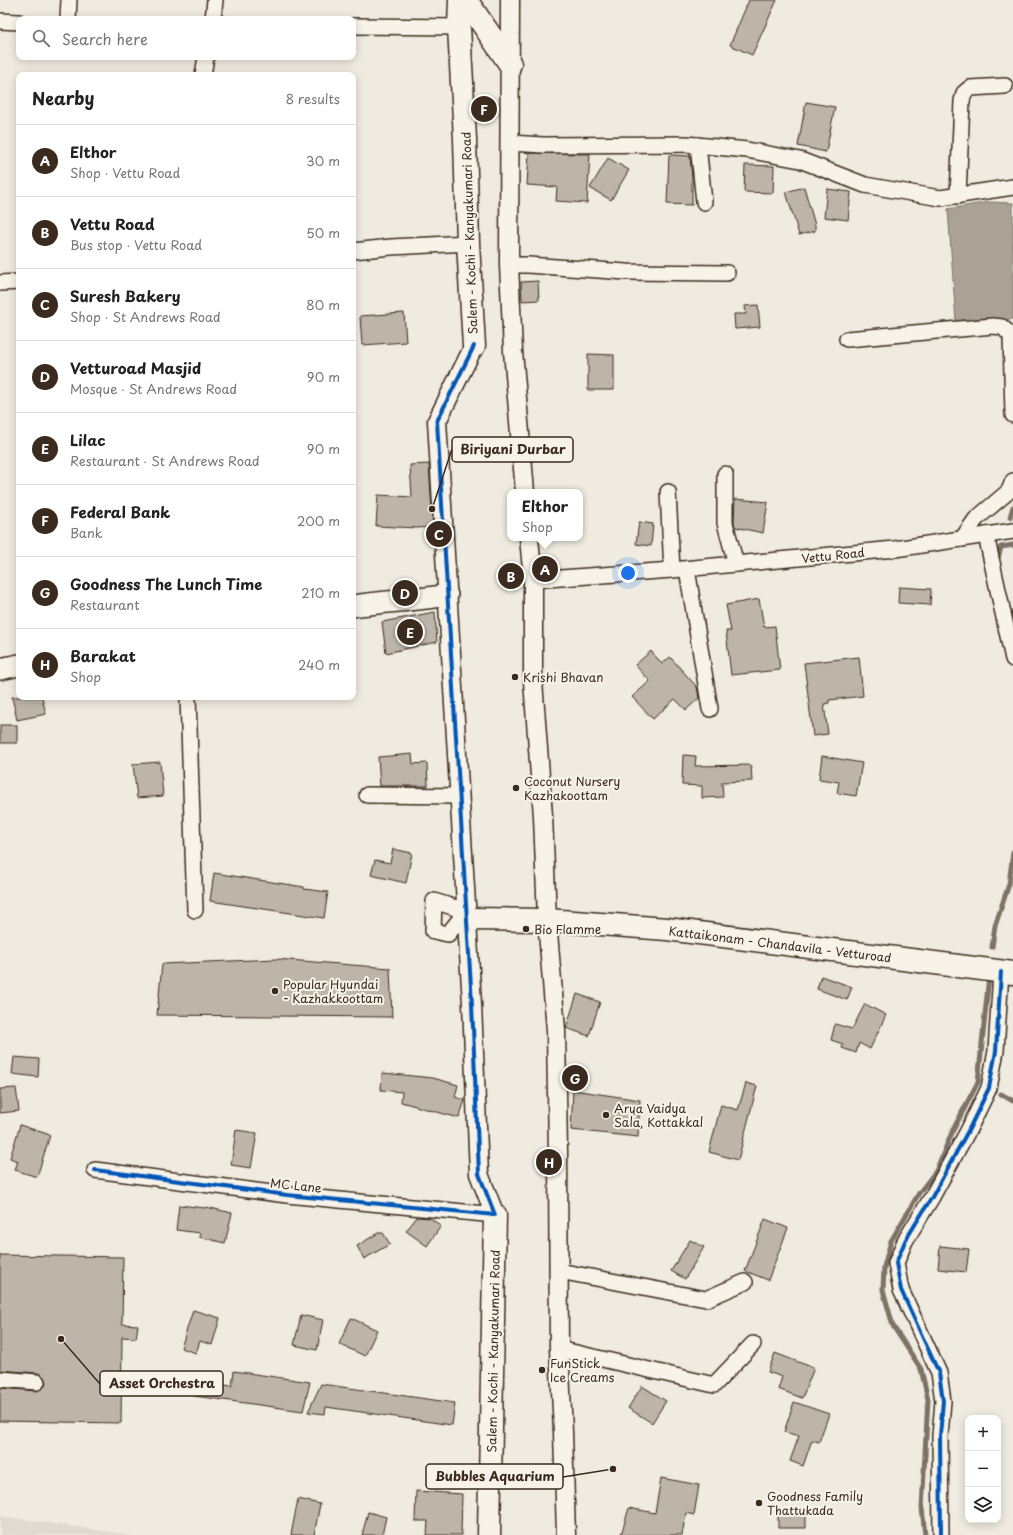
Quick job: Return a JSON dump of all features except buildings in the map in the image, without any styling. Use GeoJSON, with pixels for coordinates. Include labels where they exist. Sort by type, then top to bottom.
{"type":"FeatureCollection","features":[{"type":"Feature","properties":{"kind":"main road","name":"Salem - Kochi - Kanyakumari Road"},"geometry":{"type":"LineString","coordinates":[[460,0],[459,27],[474,346]]}},
{"type":"Feature","properties":{"kind":"main road"},"geometry":{"type":"LineString","coordinates":[[466,0],[510,64]]}},
{"type":"Feature","properties":{"kind":"main road"},"geometry":{"type":"LineString","coordinates":[[356,606],[432,598],[447,595]]}},
{"type":"Feature","properties":{"kind":"main road"},"geometry":{"type":"LineString","coordinates":[[0,669],[16,666]]}},
{"type":"Feature","properties":{"kind":"main road","name":"Kattaikonam - Chandavila - Vetturoad"},"geometry":{"type":"LineString","coordinates":[[464,918],[547,920],[667,929],[1007,973]]}},
{"type":"Feature","properties":{"kind":"main road","name":"Salem - Kochi - Kanyakumari Road"},"geometry":{"type":"LineString","coordinates":[[489,1535],[495,1214]]}},
{"type":"Feature","properties":{"kind":"street"},"geometry":{"type":"LineString","coordinates":[[68,16],[69,0]]}},
{"type":"Feature","properties":{"kind":"street"},"geometry":{"type":"LineString","coordinates":[[213,16],[215,0]]}},
{"type":"Feature","properties":{"kind":"street"},"geometry":{"type":"LineString","coordinates":[[510,0],[509,265],[513,351],[525,489]]}},
{"type":"Feature","properties":{"kind":"street"},"geometry":{"type":"LineString","coordinates":[[0,21],[16,22]]}},
{"type":"Feature","properties":{"kind":"street"},"geometry":{"type":"LineString","coordinates":[[356,26],[459,27]]}},
{"type":"Feature","properties":{"kind":"street"},"geometry":{"type":"LineString","coordinates":[[204,72],[206,60]]}},
{"type":"Feature","properties":{"kind":"street"},"geometry":{"type":"LineString","coordinates":[[958,196],[962,101],[964,93],[970,88],[1005,86]]}},
{"type":"Feature","properties":{"kind":"street"},"geometry":{"type":"LineString","coordinates":[[510,143],[543,145],[698,145],[747,150],[800,160],[866,185],[940,198],[1013,187]]}},
{"type":"Feature","properties":{"kind":"street"},"geometry":{"type":"LineString","coordinates":[[698,145],[704,202]]}},
{"type":"Feature","properties":{"kind":"street"},"geometry":{"type":"LineString","coordinates":[[356,251],[391,247],[468,243]]}},
{"type":"Feature","properties":{"kind":"street"},"geometry":{"type":"LineString","coordinates":[[509,265],[626,272],[727,273]]}},
{"type":"Feature","properties":{"kind":"street"},"geometry":{"type":"LineString","coordinates":[[0,283],[16,282]]}},
{"type":"Feature","properties":{"kind":"street"},"geometry":{"type":"LineString","coordinates":[[846,340],[993,326],[1002,327],[1011,335],[1013,415]]}},
{"type":"Feature","properties":{"kind":"street"},"geometry":{"type":"LineString","coordinates":[[474,346],[437,421],[460,796],[464,918],[472,1004],[479,1174],[495,1214]]}},
{"type":"Feature","properties":{"kind":"street"},"geometry":{"type":"LineString","coordinates":[[725,474],[725,523],[736,564]]}},
{"type":"Feature","properties":{"kind":"street"},"geometry":{"type":"LineString","coordinates":[[962,539],[976,519],[1009,491],[1013,481]]}},
{"type":"Feature","properties":{"kind":"street"},"geometry":{"type":"LineString","coordinates":[[668,492],[680,570],[710,709]]}},
{"type":"Feature","properties":{"kind":"street","name":"Vettu Road"},"geometry":{"type":"LineString","coordinates":[[533,580],[680,570],[895,548],[1013,531]]}},
{"type":"Feature","properties":{"kind":"street"},"geometry":{"type":"LineString","coordinates":[[986,535],[1013,659]]}},
{"type":"Feature","properties":{"kind":"street"},"geometry":{"type":"LineString","coordinates":[[529,541],[533,580],[533,681],[543,816],[547,920],[556,1030],[559,1349],[564,1432],[566,1535]]}},
{"type":"Feature","properties":{"kind":"street"},"geometry":{"type":"LineString","coordinates":[[188,700],[195,910]]}},
{"type":"Feature","properties":{"kind":"street"},"geometry":{"type":"LineString","coordinates":[[367,795],[460,796]]}},
{"type":"Feature","properties":{"kind":"street"},"geometry":{"type":"LineString","coordinates":[[941,1535],[940,1436],[943,1401],[939,1373],[901,1290],[896,1263],[905,1240],[932,1197],[969,1129],[989,1088],[996,1052],[1007,973]]}},
{"type":"Feature","properties":{"kind":"street","name":"MC Lane"},"geometry":{"type":"LineString","coordinates":[[95,1170],[287,1195],[495,1214]]}},
{"type":"Feature","properties":{"kind":"street"},"geometry":{"type":"LineString","coordinates":[[559,1271],[706,1299],[745,1282]]}},
{"type":"Feature","properties":{"kind":"street"},"geometry":{"type":"LineString","coordinates":[[559,1349],[714,1385],[753,1344]]}},
{"type":"Feature","properties":{"kind":"street"},"geometry":{"type":"LineString","coordinates":[[0,1379],[37,1382]]}},
{"type":"Feature","properties":{"kind":"shaded area"},"geometry":{"type":"Polygon","coordinates":[[[988,202],[1013,203],[1013,319],[956,322],[948,209],[988,202]]]}},
{"type":"Feature","properties":{"kind":"shaded area"},"geometry":{"type":"Polygon","coordinates":[[[0,1516],[132,1535],[0,1535],[0,1516]]]}},
{"type":"Feature","properties":{"kind":"waterway"},"geometry":{"type":"LineString","coordinates":[[1010,517],[1013,507]]}},
{"type":"Feature","properties":{"kind":"waterway"},"geometry":{"type":"LineString","coordinates":[[997,562],[1001,547],[1013,545]]}},
{"type":"Feature","properties":{"kind":"waterway"},"geometry":{"type":"LineString","coordinates":[[992,947],[995,926],[1009,884],[1013,852]]}},
{"type":"Feature","properties":{"kind":"waterway"},"geometry":{"type":"LineString","coordinates":[[925,1535],[922,1508],[928,1399],[921,1369],[893,1326],[883,1290],[884,1267],[891,1241],[919,1193],[936,1171],[953,1130],[978,1082],[989,976]]}},
{"type":"Feature","properties":{"kind":"waterway"},"geometry":{"type":"LineString","coordinates":[[1001,1094],[1013,1101]]}},
{"type":"Feature","properties":{"kind":"cycle path"},"geometry":{"type":"LineString","coordinates":[[95,1170],[287,1195],[495,1215],[479,1174],[472,1004],[437,421],[474,346]]}},
{"type":"Feature","properties":{"kind":"cycle path"},"geometry":{"type":"LineString","coordinates":[[941,1535],[940,1436],[943,1401],[939,1373],[901,1290],[896,1263],[905,1241],[932,1197],[969,1129],[989,1088],[996,1051],[1001,972]]}},
{"type":"Feature","properties":{"kind":"place","name":"Federal Bank"},"geometry":{"type":"Point","coordinates":[484,109]}},
{"type":"Feature","properties":{"kind":"place","name":"Biriyani Durbar"},"geometry":{"type":"Point","coordinates":[432,509]}},
{"type":"Feature","properties":{"kind":"place","name":"Suresh Bakery"},"geometry":{"type":"Point","coordinates":[439,534]}},
{"type":"Feature","properties":{"kind":"place","name":"Elthor"},"geometry":{"type":"Point","coordinates":[545,569]}},
{"type":"Feature","properties":{"kind":"place","name":"Vettu Road"},"geometry":{"type":"Point","coordinates":[511,576]}},
{"type":"Feature","properties":{"kind":"place","name":"Vetturoad Masjid"},"geometry":{"type":"Point","coordinates":[405,593]}},
{"type":"Feature","properties":{"kind":"place","name":"Lilac"},"geometry":{"type":"Point","coordinates":[410,632]}},
{"type":"Feature","properties":{"kind":"place","name":"Krishi Bhavan"},"geometry":{"type":"Point","coordinates":[515,677]}},
{"type":"Feature","properties":{"kind":"place","name":"Coconut Nursery Kazhakoottam"},"geometry":{"type":"Point","coordinates":[516,788]}},
{"type":"Feature","properties":{"kind":"place","name":"Bio Flamme"},"geometry":{"type":"Point","coordinates":[526,929]}},
{"type":"Feature","properties":{"kind":"place","name":"Popular Hyundai - Kazhakkoottam"},"geometry":{"type":"Point","coordinates":[275,991]}},
{"type":"Feature","properties":{"kind":"place","name":"Goodness The Lunch Time"},"geometry":{"type":"Point","coordinates":[575,1078]}},
{"type":"Feature","properties":{"kind":"place","name":"Arya Vaidya Sala, Kottakkal"},"geometry":{"type":"Point","coordinates":[606,1115]}},
{"type":"Feature","properties":{"kind":"place","name":"Barakat"},"geometry":{"type":"Point","coordinates":[549,1162]}},
{"type":"Feature","properties":{"kind":"place","name":"Asset Orchestra"},"geometry":{"type":"Point","coordinates":[61,1339]}},
{"type":"Feature","properties":{"kind":"place","name":"FunStick Ice Creams"},"geometry":{"type":"Point","coordinates":[542,1370]}},
{"type":"Feature","properties":{"kind":"place","name":"Bubbles Aquarium"},"geometry":{"type":"Point","coordinates":[613,1469]}},
{"type":"Feature","properties":{"kind":"place","name":"Goodness Family Thattukada"},"geometry":{"type":"Point","coordinates":[759,1503]}}]}
